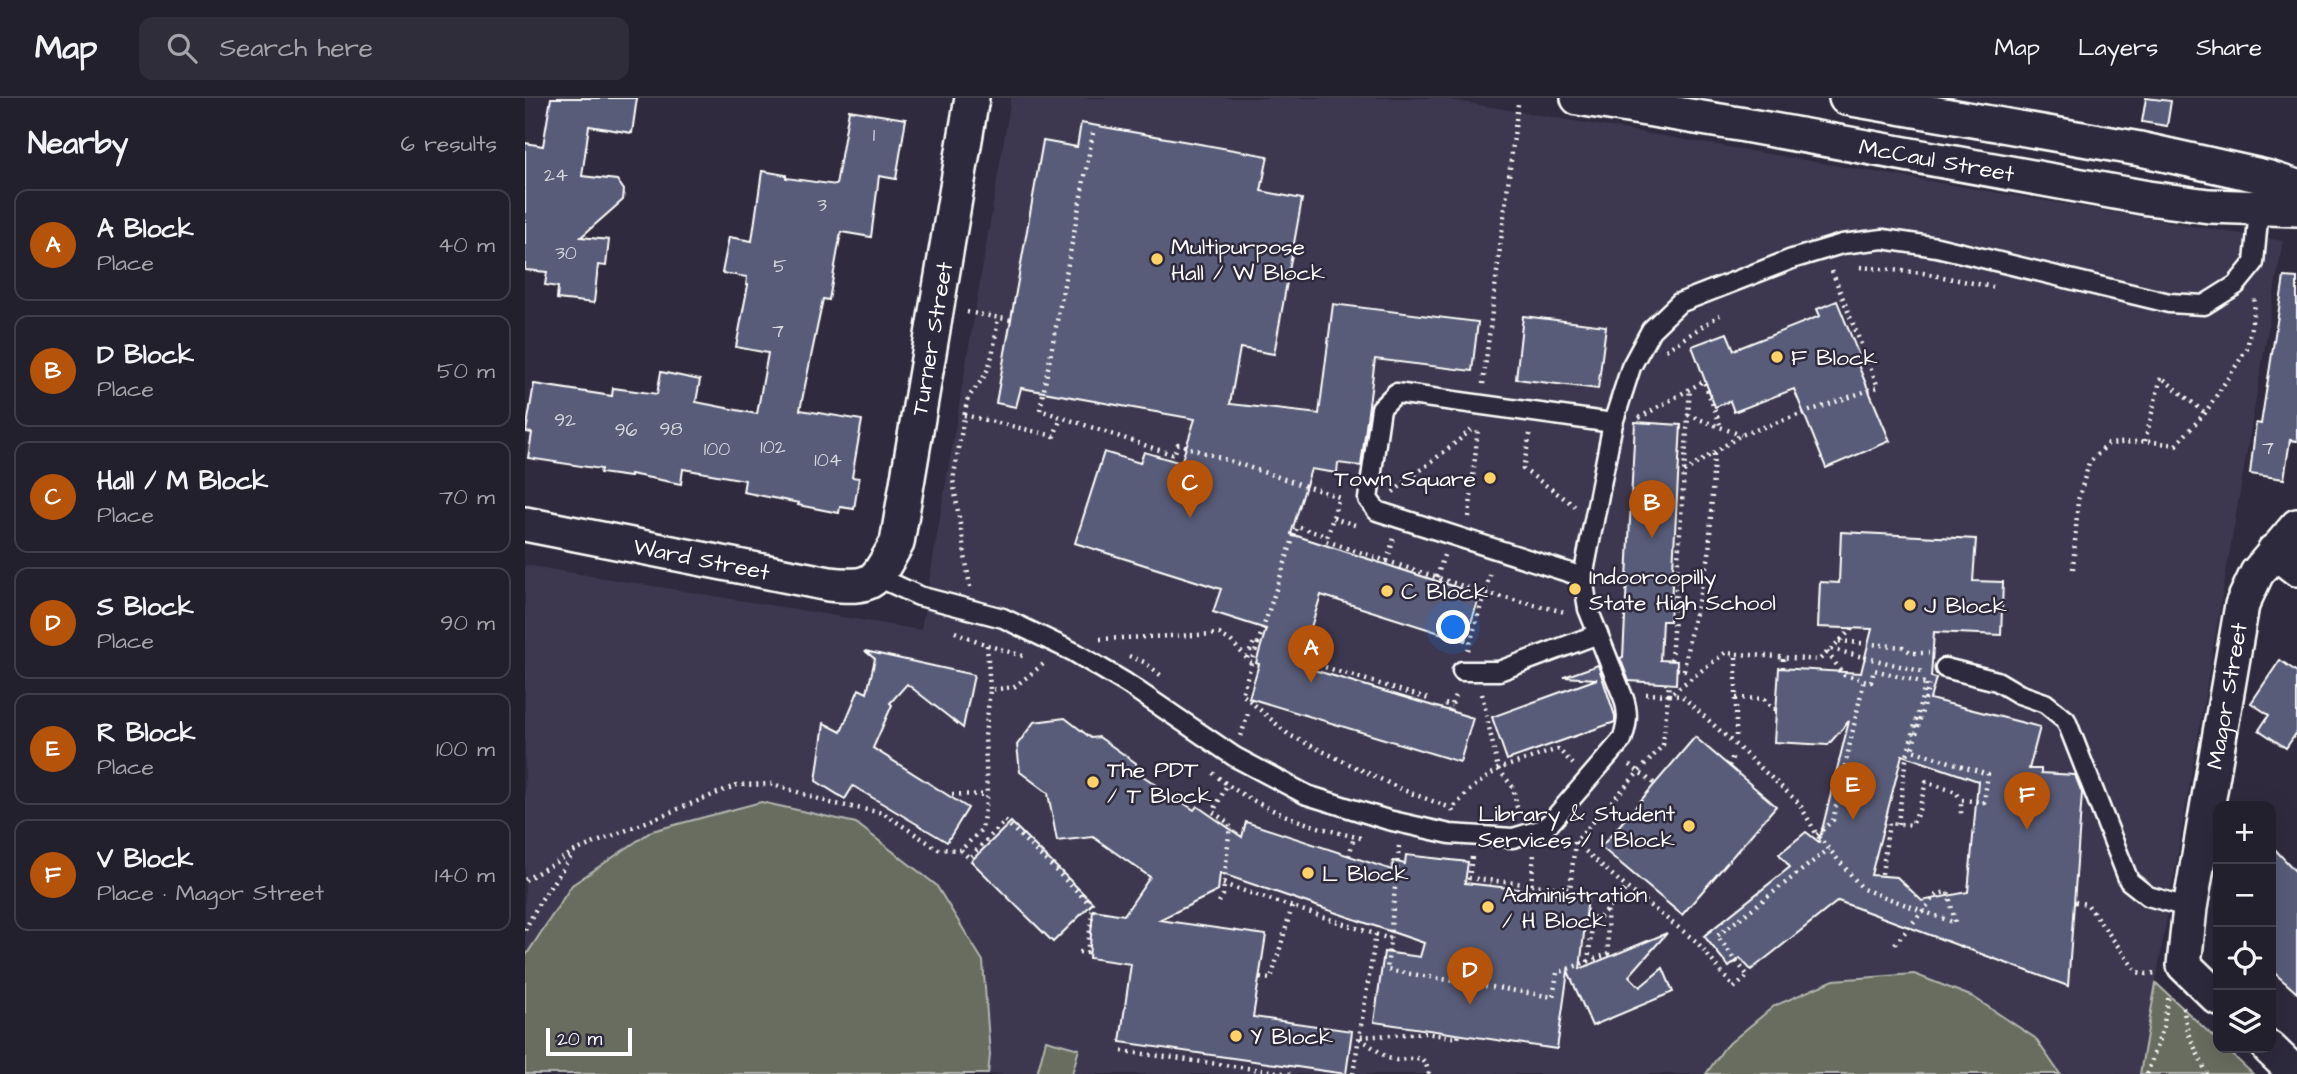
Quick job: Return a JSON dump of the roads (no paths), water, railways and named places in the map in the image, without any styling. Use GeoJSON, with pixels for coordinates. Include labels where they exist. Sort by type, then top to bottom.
{"type":"FeatureCollection","features":[{"type":"Feature","properties":{"kind":"street","name":"Turner Street"},"geometry":{"type":"LineString","coordinates":[[878,577],[897,542],[972,98]]}},
{"type":"Feature","properties":{"kind":"street","name":"McCaul Street"},"geometry":{"type":"LineString","coordinates":[[1578,98],[1739,124],[2148,198],[2259,209],[2297,209]]}},
{"type":"Feature","properties":{"kind":"street","name":"McCaul Street"},"geometry":{"type":"LineString","coordinates":[[1846,98],[2140,149],[2255,174],[2297,187]]}},
{"type":"Feature","properties":{"kind":"street","name":"Ward Street"},"geometry":{"type":"LineString","coordinates":[[525,524],[829,584],[856,587],[878,577]]}},
{"type":"Feature","properties":{"kind":"street","name":"Magor Street"},"geometry":{"type":"LineString","coordinates":[[2213,995],[2172,973],[2190,908],[2239,619],[2251,583],[2286,560],[2297,526]]}},
{"type":"Feature","properties":{"kind":"street"},"geometry":{"type":"LineString","coordinates":[[2274,1053],[2296,1074]]}},
{"type":"Feature","properties":{"kind":"lane"},"geometry":{"type":"LineString","coordinates":[[878,577],[919,596],[1003,618],[1074,652],[1126,683],[1235,757],[1307,795],[1388,820],[1450,834],[1513,838],[1542,829],[1551,822],[1622,740],[1629,714],[1588,609],[1583,577],[1613,423],[1631,367],[1651,330],[1679,303],[1792,259],[1842,244],[1883,239],[1937,247],[2169,303],[2204,305],[2236,285],[2254,263],[2259,209]]}},
{"type":"Feature","properties":{"kind":"lane"},"geometry":{"type":"LineString","coordinates":[[1583,577],[1377,511],[1368,499],[1381,408],[1396,393],[1613,423]]}},
{"type":"Feature","properties":{"kind":"lane"},"geometry":{"type":"LineString","coordinates":[[1462,671],[1499,671],[1598,634]]}},
{"type":"Feature","properties":{"kind":"lane"},"geometry":{"type":"LineString","coordinates":[[1941,661],[1997,681],[2019,694],[2045,703],[2066,720],[2129,881],[2148,896],[2190,908]]}},
{"type":"Feature","properties":{"kind":"place","name":"Multipurpose Hall / W Block"},"geometry":{"type":"Point","coordinates":[1157,259]}},
{"type":"Feature","properties":{"kind":"place","name":"F Block"},"geometry":{"type":"Point","coordinates":[1777,357]}},
{"type":"Feature","properties":{"kind":"place","name":"Town Square"},"geometry":{"type":"Point","coordinates":[1490,478]}},
{"type":"Feature","properties":{"kind":"place","name":"Hall / M Block"},"geometry":{"type":"Point","coordinates":[1190,518]}},
{"type":"Feature","properties":{"kind":"place","name":"D Block"},"geometry":{"type":"Point","coordinates":[1652,538]}},
{"type":"Feature","properties":{"kind":"place","name":"Indooroopilly State High School"},"geometry":{"type":"Point","coordinates":[1575,589]}},
{"type":"Feature","properties":{"kind":"place","name":"C Block"},"geometry":{"type":"Point","coordinates":[1387,591]}},
{"type":"Feature","properties":{"kind":"place","name":"J Block"},"geometry":{"type":"Point","coordinates":[1910,605]}},
{"type":"Feature","properties":{"kind":"place","name":"A Block"},"geometry":{"type":"Point","coordinates":[1311,683]}},
{"type":"Feature","properties":{"kind":"place","name":"The PDT / T Block"},"geometry":{"type":"Point","coordinates":[1093,782]}},
{"type":"Feature","properties":{"kind":"place","name":"R Block"},"geometry":{"type":"Point","coordinates":[1853,820]}},
{"type":"Feature","properties":{"kind":"place","name":"Library & Student Services / I Block"},"geometry":{"type":"Point","coordinates":[1689,826]}},
{"type":"Feature","properties":{"kind":"place","name":"V Block"},"geometry":{"type":"Point","coordinates":[2027,830]}},
{"type":"Feature","properties":{"kind":"place","name":"L Block"},"geometry":{"type":"Point","coordinates":[1308,873]}},
{"type":"Feature","properties":{"kind":"place","name":"Administration / H Block"},"geometry":{"type":"Point","coordinates":[1488,907]}},
{"type":"Feature","properties":{"kind":"place","name":"S Block"},"geometry":{"type":"Point","coordinates":[1470,1005]}},
{"type":"Feature","properties":{"kind":"place","name":"Y Block"},"geometry":{"type":"Point","coordinates":[1236,1036]}}]}
